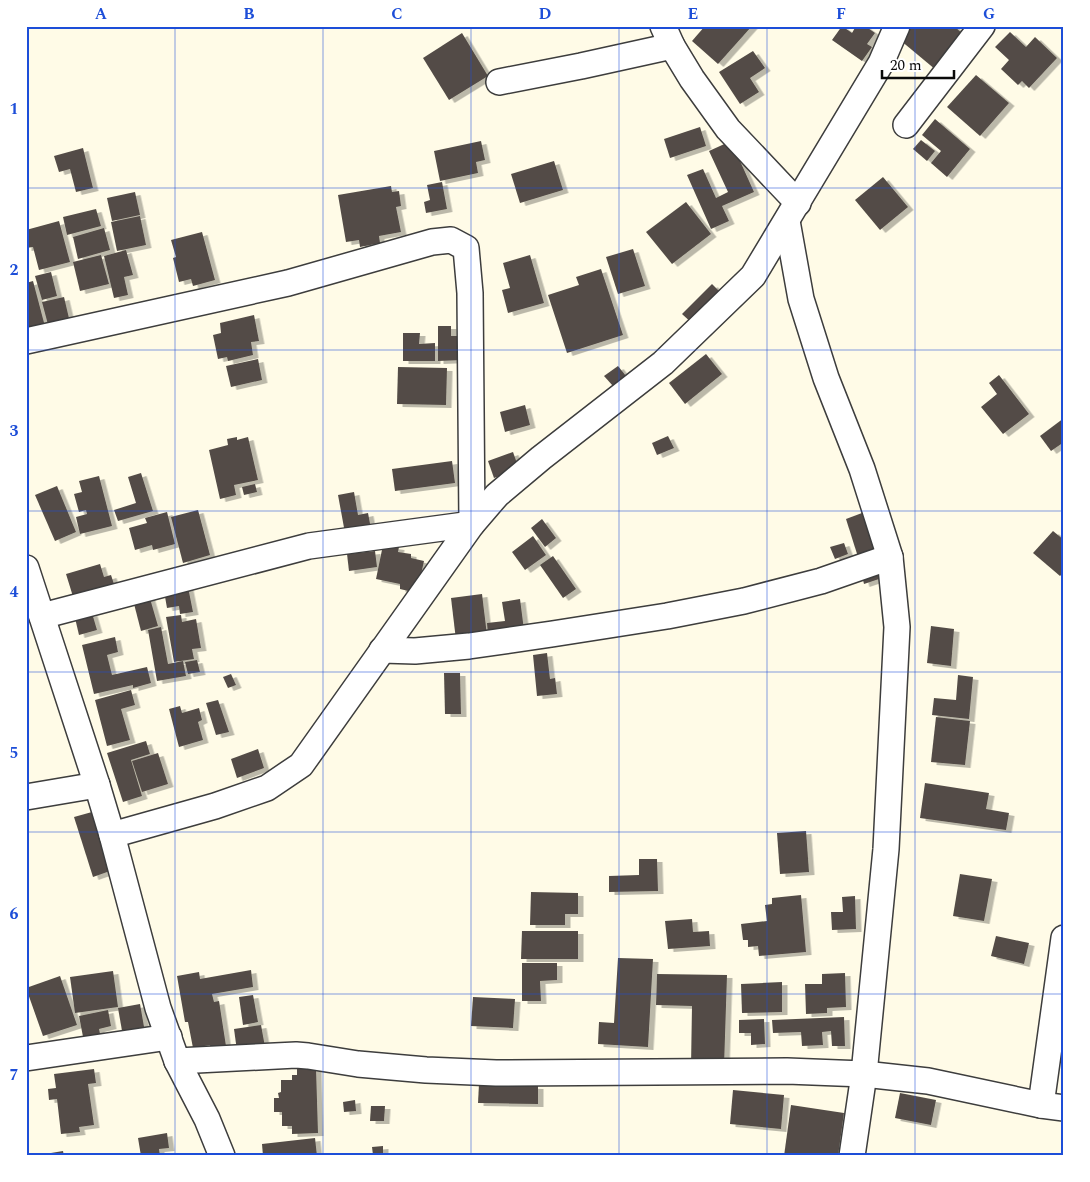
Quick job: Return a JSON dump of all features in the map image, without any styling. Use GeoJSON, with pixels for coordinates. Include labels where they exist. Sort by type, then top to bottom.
{"type":"FeatureCollection","features":[{"type":"Feature","properties":{"kind":"street"},"geometry":{"type":"LineString","coordinates":[[112,836],[215,806],[266,788],[301,765],[472,524],[497,496],[541,458],[663,363],[753,276],[881,63],[897,26]]}},
{"type":"Feature","properties":{"kind":"street"},"geometry":{"type":"LineString","coordinates":[[906,125],[982,26]]}},
{"type":"Feature","properties":{"kind":"street"},"geometry":{"type":"LineString","coordinates":[[499,82],[581,66],[667,36],[692,79],[792,212],[801,299],[826,378],[862,469],[890,557],[897,627],[885,858],[864,1074],[852,1156]]}},
{"type":"Feature","properties":{"kind":"street"},"geometry":{"type":"LineString","coordinates":[[26,341],[288,283],[432,242],[451,240],[466,248],[470,293],[472,524]]}},
{"type":"Feature","properties":{"kind":"street"},"geometry":{"type":"LineString","coordinates":[[42,616],[309,546],[472,524]]}},
{"type":"Feature","properties":{"kind":"street"},"geometry":{"type":"LineString","coordinates":[[382,650],[415,651],[451,648],[667,616],[744,601],[821,581],[890,557]]}},
{"type":"Feature","properties":{"kind":"street"},"geometry":{"type":"LineString","coordinates":[[26,568],[97,785],[158,1008],[177,1062],[207,1119],[222,1156]]}},
{"type":"Feature","properties":{"kind":"street"},"geometry":{"type":"LineString","coordinates":[[26,797],[97,785]]}},
{"type":"Feature","properties":{"kind":"street"},"geometry":{"type":"LineString","coordinates":[[177,1062],[296,1055],[358,1064],[426,1070],[496,1073],[786,1071],[864,1074],[928,1081],[1052,1106],[1064,938]]}},
{"type":"Feature","properties":{"kind":"street"},"geometry":{"type":"LineString","coordinates":[[26,1058],[169,1037]]}},
{"type":"Feature","properties":{"kind":"building"},"geometry":{"type":"Polygon","coordinates":[[[705,26],[752,26],[718,64],[692,41],[705,26]]]}},
{"type":"Feature","properties":{"kind":"building"},"geometry":{"type":"Polygon","coordinates":[[[842,26],[852,33],[856,26],[865,26],[875,33],[867,44],[872,47],[862,61],[832,40],[842,26]]]}},
{"type":"Feature","properties":{"kind":"building"},"geometry":{"type":"Polygon","coordinates":[[[912,26],[954,26],[965,36],[936,70],[900,40],[912,26]]]}},
{"type":"Feature","properties":{"kind":"building"},"geometry":{"type":"Polygon","coordinates":[[[1010,32],[1026,47],[1035,37],[1057,58],[1029,88],[1022,81],[1018,85],[1001,69],[1009,60],[995,47],[1010,32]]]}},
{"type":"Feature","properties":{"kind":"building"},"geometry":{"type":"Polygon","coordinates":[[[462,33],[488,76],[449,100],[423,58],[462,33]]]}},
{"type":"Feature","properties":{"kind":"building"},"geometry":{"type":"Polygon","coordinates":[[[753,51],[765,68],[750,78],[759,92],[740,104],[719,72],[753,51]]]}},
{"type":"Feature","properties":{"kind":"building"},"geometry":{"type":"Polygon","coordinates":[[[976,75],[1009,103],[980,136],[947,107],[976,75]]]}},
{"type":"Feature","properties":{"kind":"building"},"geometry":{"type":"Polygon","coordinates":[[[935,119],[970,149],[947,177],[931,163],[941,151],[922,135],[935,119]]]}},
{"type":"Feature","properties":{"kind":"building"},"geometry":{"type":"Polygon","coordinates":[[[700,127],[706,146],[670,158],[664,139],[700,127]]]}},
{"type":"Feature","properties":{"kind":"building"},"geometry":{"type":"Polygon","coordinates":[[[921,140],[935,151],[927,161],[913,149],[921,140]]]}},
{"type":"Feature","properties":{"kind":"building"},"geometry":{"type":"Polygon","coordinates":[[[481,141],[485,160],[476,162],[478,173],[440,181],[434,151],[481,141]]]}},
{"type":"Feature","properties":{"kind":"building"},"geometry":{"type":"Polygon","coordinates":[[[731,141],[754,192],[722,206],[729,221],[711,229],[687,175],[703,169],[716,198],[728,192],[709,151],[731,141]]]}},
{"type":"Feature","properties":{"kind":"building"},"geometry":{"type":"Polygon","coordinates":[[[83,148],[93,188],[76,192],[70,169],[59,172],[54,156],[83,148]]]}},
{"type":"Feature","properties":{"kind":"building"},"geometry":{"type":"Polygon","coordinates":[[[554,161],[563,190],[520,203],[511,174],[554,161]]]}},
{"type":"Feature","properties":{"kind":"building"},"geometry":{"type":"Polygon","coordinates":[[[883,177],[908,207],[880,230],[855,200],[883,177]]]}},
{"type":"Feature","properties":{"kind":"building"},"geometry":{"type":"Polygon","coordinates":[[[442,182],[447,209],[426,213],[424,202],[430,200],[427,185],[442,182]]]}},
{"type":"Feature","properties":{"kind":"building"},"geometry":{"type":"Polygon","coordinates":[[[391,186],[392,192],[399,191],[401,206],[396,207],[401,232],[379,236],[380,243],[360,247],[359,240],[346,242],[338,195],[391,186]]]}},
{"type":"Feature","properties":{"kind":"building"},"geometry":{"type":"Polygon","coordinates":[[[135,192],[140,215],[112,221],[107,198],[135,192]]]}},
{"type":"Feature","properties":{"kind":"building"},"geometry":{"type":"Polygon","coordinates":[[[686,202],[711,234],[672,264],[646,232],[686,202]]]}},
{"type":"Feature","properties":{"kind":"building"},"geometry":{"type":"Polygon","coordinates":[[[96,209],[101,226],[67,235],[63,217],[96,209]]]}},
{"type":"Feature","properties":{"kind":"building"},"geometry":{"type":"Polygon","coordinates":[[[140,216],[146,245],[117,251],[111,222],[140,216]]]}},
{"type":"Feature","properties":{"kind":"building"},"geometry":{"type":"Polygon","coordinates":[[[59,221],[70,262],[39,270],[33,247],[26,248],[26,230],[59,221]]]}},
{"type":"Feature","properties":{"kind":"building"},"geometry":{"type":"Polygon","coordinates":[[[104,228],[110,250],[78,259],[73,237],[104,228]]]}},
{"type":"Feature","properties":{"kind":"building"},"geometry":{"type":"Polygon","coordinates":[[[202,232],[215,280],[193,286],[191,279],[179,282],[173,258],[176,257],[171,240],[202,232]]]}},
{"type":"Feature","properties":{"kind":"building"},"geometry":{"type":"Polygon","coordinates":[[[633,249],[645,286],[618,294],[606,257],[633,249]]]}},
{"type":"Feature","properties":{"kind":"building"},"geometry":{"type":"Polygon","coordinates":[[[126,250],[133,275],[124,277],[128,295],[114,298],[104,256],[126,250]]]}},
{"type":"Feature","properties":{"kind":"building"},"geometry":{"type":"Polygon","coordinates":[[[101,255],[109,284],[80,291],[73,262],[101,255]]]}},
{"type":"Feature","properties":{"kind":"building"},"geometry":{"type":"Polygon","coordinates":[[[530,255],[544,303],[508,313],[502,290],[510,288],[503,263],[530,255]]]}},
{"type":"Feature","properties":{"kind":"building"},"geometry":{"type":"Polygon","coordinates":[[[601,269],[623,335],[567,353],[548,295],[579,285],[576,277],[601,269]]]}},
{"type":"Feature","properties":{"kind":"building"},"geometry":{"type":"Polygon","coordinates":[[[51,272],[57,296],[42,300],[35,276],[51,272]]]}},
{"type":"Feature","properties":{"kind":"building"},"geometry":{"type":"Polygon","coordinates":[[[33,281],[47,334],[26,340],[26,283],[33,281]]]}},
{"type":"Feature","properties":{"kind":"building"},"geometry":{"type":"Polygon","coordinates":[[[712,284],[724,296],[694,325],[682,314],[712,284]]]}},
{"type":"Feature","properties":{"kind":"building"},"geometry":{"type":"Polygon","coordinates":[[[64,297],[72,331],[51,336],[42,302],[64,297]]]}},
{"type":"Feature","properties":{"kind":"building"},"geometry":{"type":"Polygon","coordinates":[[[254,315],[259,341],[251,342],[253,355],[228,361],[227,357],[218,359],[213,335],[221,333],[220,323],[254,315]]]}},
{"type":"Feature","properties":{"kind":"building"},"geometry":{"type":"Polygon","coordinates":[[[438,326],[451,326],[451,336],[462,336],[463,360],[438,361],[438,326]]]}},
{"type":"Feature","properties":{"kind":"building"},"geometry":{"type":"Polygon","coordinates":[[[403,333],[420,333],[419,344],[435,343],[435,361],[403,361],[403,333]]]}},
{"type":"Feature","properties":{"kind":"building"},"geometry":{"type":"Polygon","coordinates":[[[706,354],[722,374],[685,404],[669,383],[706,354]]]}},
{"type":"Feature","properties":{"kind":"building"},"geometry":{"type":"Polygon","coordinates":[[[258,359],[262,380],[231,387],[226,366],[258,359]]]}},
{"type":"Feature","properties":{"kind":"building"},"geometry":{"type":"Polygon","coordinates":[[[618,366],[626,376],[613,386],[604,376],[618,366]]]}},
{"type":"Feature","properties":{"kind":"building"},"geometry":{"type":"Polygon","coordinates":[[[398,367],[447,368],[446,405],[397,404],[398,367]]]}},
{"type":"Feature","properties":{"kind":"building"},"geometry":{"type":"Polygon","coordinates":[[[999,375],[1029,414],[1003,434],[981,407],[997,394],[989,383],[999,375]]]}},
{"type":"Feature","properties":{"kind":"building"},"geometry":{"type":"Polygon","coordinates":[[[525,405],[530,425],[505,432],[500,412],[525,405]]]}},
{"type":"Feature","properties":{"kind":"building"},"geometry":{"type":"Polygon","coordinates":[[[1064,418],[1064,442],[1051,451],[1040,436],[1064,418]]]}},
{"type":"Feature","properties":{"kind":"building"},"geometry":{"type":"Polygon","coordinates":[[[668,436],[674,448],[657,455],[652,443],[668,436]]]}},
{"type":"Feature","properties":{"kind":"building"},"geometry":{"type":"Polygon","coordinates":[[[237,437],[237,440],[248,437],[258,480],[234,485],[236,495],[220,499],[209,450],[228,445],[227,439],[237,437]]]}},
{"type":"Feature","properties":{"kind":"building"},"geometry":{"type":"Polygon","coordinates":[[[513,452],[519,469],[494,478],[488,461],[513,452]]]}},
{"type":"Feature","properties":{"kind":"building"},"geometry":{"type":"Polygon","coordinates":[[[452,461],[455,483],[395,491],[392,469],[452,461]]]}},
{"type":"Feature","properties":{"kind":"building"},"geometry":{"type":"Polygon","coordinates":[[[141,473],[153,511],[118,521],[114,510],[136,503],[128,477],[141,473]]]}},
{"type":"Feature","properties":{"kind":"building"},"geometry":{"type":"Polygon","coordinates":[[[99,476],[112,526],[80,534],[76,517],[87,514],[86,510],[79,512],[74,494],[82,492],[79,481],[99,476]]]}},
{"type":"Feature","properties":{"kind":"building"},"geometry":{"type":"Polygon","coordinates":[[[255,484],[257,492],[244,495],[242,487],[255,484]]]}},
{"type":"Feature","properties":{"kind":"building"},"geometry":{"type":"Polygon","coordinates":[[[57,486],[76,532],[55,541],[35,495],[57,486]]]}},
{"type":"Feature","properties":{"kind":"building"},"geometry":{"type":"Polygon","coordinates":[[[354,492],[358,515],[368,513],[371,529],[345,533],[338,495],[354,492]]]}},
{"type":"Feature","properties":{"kind":"building"},"geometry":{"type":"Polygon","coordinates":[[[198,510],[210,555],[183,563],[171,517],[198,510]]]}},
{"type":"Feature","properties":{"kind":"building"},"geometry":{"type":"Polygon","coordinates":[[[167,512],[175,544],[153,550],[152,545],[135,550],[129,528],[147,523],[145,518],[167,512]]]}},
{"type":"Feature","properties":{"kind":"building"},"geometry":{"type":"Polygon","coordinates":[[[862,513],[875,552],[858,557],[846,519],[862,513]]]}},
{"type":"Feature","properties":{"kind":"building"},"geometry":{"type":"Polygon","coordinates":[[[542,519],[556,538],[545,547],[531,528],[542,519]]]}},
{"type":"Feature","properties":{"kind":"building"},"geometry":{"type":"Polygon","coordinates":[[[1053,531],[1064,540],[1064,572],[1060,576],[1033,553],[1053,531]]]}},
{"type":"Feature","properties":{"kind":"building"},"geometry":{"type":"Polygon","coordinates":[[[533,536],[546,555],[525,570],[512,552],[533,536]]]}},
{"type":"Feature","properties":{"kind":"building"},"geometry":{"type":"Polygon","coordinates":[[[844,543],[848,554],[835,559],[830,547],[844,543]]]}},
{"type":"Feature","properties":{"kind":"building"},"geometry":{"type":"Polygon","coordinates":[[[383,545],[399,547],[398,552],[411,554],[411,558],[424,561],[417,593],[400,589],[400,584],[376,579],[383,545]]]}},
{"type":"Feature","properties":{"kind":"building"},"geometry":{"type":"Polygon","coordinates":[[[375,551],[377,567],[349,571],[347,554],[375,551]]]}},
{"type":"Feature","properties":{"kind":"building"},"geometry":{"type":"Polygon","coordinates":[[[553,556],[576,589],[563,598],[540,565],[553,556]]]}},
{"type":"Feature","properties":{"kind":"building"},"geometry":{"type":"Polygon","coordinates":[[[100,564],[104,577],[111,575],[116,590],[75,603],[66,574],[100,564]]]}},
{"type":"Feature","properties":{"kind":"building"},"geometry":{"type":"Polygon","coordinates":[[[875,567],[879,579],[864,584],[861,572],[875,567]]]}},
{"type":"Feature","properties":{"kind":"building"},"geometry":{"type":"Polygon","coordinates":[[[188,587],[193,612],[180,614],[179,606],[167,608],[164,591],[188,587]]]}},
{"type":"Feature","properties":{"kind":"building"},"geometry":{"type":"Polygon","coordinates":[[[482,594],[487,635],[456,640],[451,598],[482,594]]]}},
{"type":"Feature","properties":{"kind":"building"},"geometry":{"type":"Polygon","coordinates":[[[149,595],[158,626],[141,631],[133,600],[149,595]]]}},
{"type":"Feature","properties":{"kind":"building"},"geometry":{"type":"Polygon","coordinates":[[[520,599],[524,630],[488,635],[487,623],[505,621],[502,602],[520,599]]]}},
{"type":"Feature","properties":{"kind":"building"},"geometry":{"type":"Polygon","coordinates":[[[92,613],[97,630],[79,635],[75,618],[92,613]]]}},
{"type":"Feature","properties":{"kind":"building"},"geometry":{"type":"Polygon","coordinates":[[[181,615],[182,622],[196,619],[201,648],[192,649],[194,659],[174,662],[166,617],[181,615]]]}},
{"type":"Feature","properties":{"kind":"building"},"geometry":{"type":"Polygon","coordinates":[[[931,626],[954,629],[951,666],[927,663],[931,626]]]}},
{"type":"Feature","properties":{"kind":"building"},"geometry":{"type":"Polygon","coordinates":[[[161,627],[168,664],[183,661],[186,676],[157,681],[148,630],[161,627]]]}},
{"type":"Feature","properties":{"kind":"building"},"geometry":{"type":"Polygon","coordinates":[[[115,637],[118,652],[107,655],[112,675],[147,667],[151,683],[94,694],[82,645],[115,637]]]}},
{"type":"Feature","properties":{"kind":"building"},"geometry":{"type":"Polygon","coordinates":[[[547,653],[550,679],[555,678],[557,694],[537,696],[533,655],[547,653]]]}},
{"type":"Feature","properties":{"kind":"building"},"geometry":{"type":"Polygon","coordinates":[[[197,660],[200,672],[188,674],[185,662],[197,660]]]}},
{"type":"Feature","properties":{"kind":"building"},"geometry":{"type":"Polygon","coordinates":[[[444,673],[460,673],[461,714],[445,714],[444,673]]]}},
{"type":"Feature","properties":{"kind":"building"},"geometry":{"type":"Polygon","coordinates":[[[231,674],[236,685],[228,688],[223,677],[231,674]]]}},
{"type":"Feature","properties":{"kind":"building"},"geometry":{"type":"Polygon","coordinates":[[[958,675],[973,677],[969,719],[932,715],[934,698],[956,700],[958,675]]]}},
{"type":"Feature","properties":{"kind":"building"},"geometry":{"type":"Polygon","coordinates":[[[131,690],[135,705],[121,709],[130,740],[107,746],[95,700],[131,690]]]}},
{"type":"Feature","properties":{"kind":"building"},"geometry":{"type":"Polygon","coordinates":[[[218,700],[229,732],[216,735],[206,703],[218,700]]]}},
{"type":"Feature","properties":{"kind":"building"},"geometry":{"type":"Polygon","coordinates":[[[180,706],[182,713],[199,708],[202,720],[198,722],[203,740],[179,747],[169,709],[180,706]]]}},
{"type":"Feature","properties":{"kind":"building"},"geometry":{"type":"Polygon","coordinates":[[[936,717],[970,721],[965,765],[931,762],[936,717]]]}},
{"type":"Feature","properties":{"kind":"building"},"geometry":{"type":"Polygon","coordinates":[[[146,741],[150,754],[131,760],[142,796],[123,802],[107,753],[146,741]]]}},
{"type":"Feature","properties":{"kind":"building"},"geometry":{"type":"Polygon","coordinates":[[[258,749],[264,768],[237,778],[231,759],[258,749]]]}},
{"type":"Feature","properties":{"kind":"building"},"geometry":{"type":"Polygon","coordinates":[[[158,753],[168,784],[142,792],[132,761],[158,753]]]}},
{"type":"Feature","properties":{"kind":"building"},"geometry":{"type":"Polygon","coordinates":[[[925,783],[989,793],[986,809],[1009,813],[1006,830],[920,818],[925,783]]]}},
{"type":"Feature","properties":{"kind":"building"},"geometry":{"type":"Polygon","coordinates":[[[92,812],[110,871],[93,877],[74,817],[92,812]]]}},
{"type":"Feature","properties":{"kind":"building"},"geometry":{"type":"Polygon","coordinates":[[[806,831],[809,872],[780,874],[777,833],[806,831]]]}},
{"type":"Feature","properties":{"kind":"building"},"geometry":{"type":"Polygon","coordinates":[[[639,859],[657,859],[658,891],[609,892],[609,876],[639,875],[639,859]]]}},
{"type":"Feature","properties":{"kind":"building"},"geometry":{"type":"Polygon","coordinates":[[[960,874],[992,879],[984,921],[953,916],[960,874]]]}},
{"type":"Feature","properties":{"kind":"building"},"geometry":{"type":"Polygon","coordinates":[[[531,892],[578,893],[578,914],[565,914],[565,925],[530,925],[531,892]]]}},
{"type":"Feature","properties":{"kind":"building"},"geometry":{"type":"Polygon","coordinates":[[[801,895],[806,952],[759,956],[758,946],[748,947],[748,940],[743,940],[741,924],[767,921],[765,905],[772,904],[772,898],[801,895]]]}},
{"type":"Feature","properties":{"kind":"building"},"geometry":{"type":"Polygon","coordinates":[[[855,896],[856,929],[832,930],[831,912],[843,912],[842,897],[855,896]]]}},
{"type":"Feature","properties":{"kind":"building"},"geometry":{"type":"Polygon","coordinates":[[[692,919],[693,932],[709,931],[710,946],[668,949],[665,921],[692,919]]]}},
{"type":"Feature","properties":{"kind":"building"},"geometry":{"type":"Polygon","coordinates":[[[522,931],[578,931],[578,959],[521,959],[522,931]]]}},
{"type":"Feature","properties":{"kind":"building"},"geometry":{"type":"Polygon","coordinates":[[[996,936],[1029,943],[1024,964],[991,956],[996,936]]]}},
{"type":"Feature","properties":{"kind":"building"},"geometry":{"type":"Polygon","coordinates":[[[618,958],[653,959],[648,1047],[598,1044],[599,1022],[614,1023],[618,958]]]}},
{"type":"Feature","properties":{"kind":"building"},"geometry":{"type":"Polygon","coordinates":[[[522,963],[557,963],[557,980],[540,981],[541,1001],[522,1001],[522,963]]]}},
{"type":"Feature","properties":{"kind":"building"},"geometry":{"type":"Polygon","coordinates":[[[251,970],[253,987],[212,994],[214,1002],[219,1001],[226,1046],[211,1049],[210,1045],[193,1048],[188,1022],[185,1022],[177,976],[199,972],[200,979],[251,970]]]}},
{"type":"Feature","properties":{"kind":"building"},"geometry":{"type":"Polygon","coordinates":[[[113,971],[118,1007],[75,1013],[70,977],[113,971]]]}},
{"type":"Feature","properties":{"kind":"building"},"geometry":{"type":"Polygon","coordinates":[[[845,973],[846,1007],[827,1008],[827,1013],[806,1014],[805,984],[822,984],[822,974],[845,973]]]}},
{"type":"Feature","properties":{"kind":"building"},"geometry":{"type":"Polygon","coordinates":[[[657,974],[727,975],[724,1067],[691,1067],[692,1006],[656,1005],[657,974]]]}},
{"type":"Feature","properties":{"kind":"building"},"geometry":{"type":"Polygon","coordinates":[[[60,976],[77,1025],[43,1036],[26,988],[60,976]]]}},
{"type":"Feature","properties":{"kind":"building"},"geometry":{"type":"Polygon","coordinates":[[[782,982],[782,1012],[742,1013],[741,984],[782,982]]]}},
{"type":"Feature","properties":{"kind":"building"},"geometry":{"type":"Polygon","coordinates":[[[253,995],[258,1022],[243,1025],[239,997],[253,995]]]}},
{"type":"Feature","properties":{"kind":"building"},"geometry":{"type":"Polygon","coordinates":[[[473,997],[515,999],[513,1028],[471,1026],[473,997]]]}},
{"type":"Feature","properties":{"kind":"building"},"geometry":{"type":"Polygon","coordinates":[[[140,1004],[146,1038],[124,1042],[118,1008],[140,1004]]]}},
{"type":"Feature","properties":{"kind":"building"},"geometry":{"type":"Polygon","coordinates":[[[108,1010],[111,1026],[99,1029],[102,1043],[85,1047],[79,1016],[108,1010]]]}},
{"type":"Feature","properties":{"kind":"building"},"geometry":{"type":"Polygon","coordinates":[[[844,1017],[845,1046],[832,1046],[831,1031],[822,1032],[823,1045],[802,1046],[801,1032],[773,1033],[772,1020],[844,1017]]]}},
{"type":"Feature","properties":{"kind":"building"},"geometry":{"type":"Polygon","coordinates":[[[764,1019],[765,1044],[751,1045],[751,1033],[739,1033],[739,1020],[764,1019]]]}},
{"type":"Feature","properties":{"kind":"building"},"geometry":{"type":"Polygon","coordinates":[[[261,1025],[265,1047],[237,1051],[234,1029],[261,1025]]]}},
{"type":"Feature","properties":{"kind":"building"},"geometry":{"type":"Polygon","coordinates":[[[316,1068],[318,1133],[292,1134],[292,1126],[282,1126],[282,1112],[274,1112],[274,1098],[279,1098],[278,1093],[281,1092],[281,1080],[292,1080],[292,1075],[297,1075],[297,1069],[316,1068]]]}},
{"type":"Feature","properties":{"kind":"building"},"geometry":{"type":"Polygon","coordinates":[[[94,1069],[96,1083],[88,1084],[94,1125],[79,1127],[80,1132],[61,1134],[57,1099],[49,1100],[48,1089],[56,1088],[54,1074],[94,1069]]]}},
{"type":"Feature","properties":{"kind":"building"},"geometry":{"type":"Polygon","coordinates":[[[479,1084],[538,1086],[538,1104],[478,1103],[479,1084]]]}},
{"type":"Feature","properties":{"kind":"building"},"geometry":{"type":"Polygon","coordinates":[[[733,1090],[784,1095],[781,1129],[730,1124],[733,1090]]]}},
{"type":"Feature","properties":{"kind":"building"},"geometry":{"type":"Polygon","coordinates":[[[900,1093],[936,1100],[931,1125],[895,1118],[900,1093]]]}},
{"type":"Feature","properties":{"kind":"building"},"geometry":{"type":"Polygon","coordinates":[[[355,1100],[356,1111],[344,1112],[343,1102],[355,1100]]]}},
{"type":"Feature","properties":{"kind":"building"},"geometry":{"type":"Polygon","coordinates":[[[791,1105],[844,1113],[838,1156],[784,1156],[791,1105]]]}},
{"type":"Feature","properties":{"kind":"building"},"geometry":{"type":"Polygon","coordinates":[[[371,1106],[385,1106],[384,1121],[370,1121],[371,1106]]]}},
{"type":"Feature","properties":{"kind":"building"},"geometry":{"type":"Polygon","coordinates":[[[167,1133],[169,1148],[159,1149],[160,1156],[141,1156],[138,1138],[167,1133]]]}},
{"type":"Feature","properties":{"kind":"building"},"geometry":{"type":"Polygon","coordinates":[[[315,1138],[317,1156],[263,1156],[262,1144],[315,1138]]]}},
{"type":"Feature","properties":{"kind":"building"},"geometry":{"type":"Polygon","coordinates":[[[383,1146],[383,1155],[373,1155],[372,1147],[383,1146]]]}},
{"type":"Feature","properties":{"kind":"building"},"geometry":{"type":"Polygon","coordinates":[[[63,1151],[64,1156],[39,1156],[39,1155],[63,1151]]]}}]}
